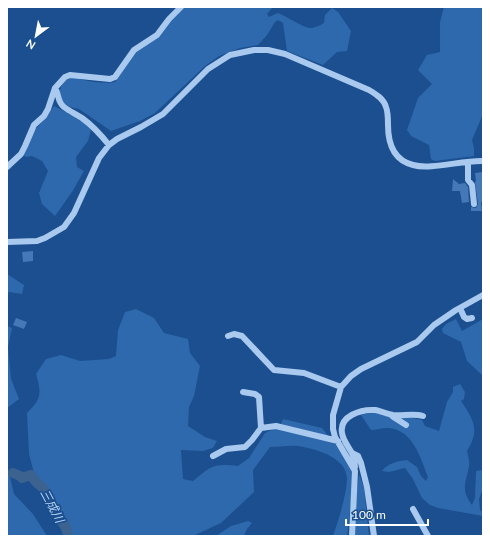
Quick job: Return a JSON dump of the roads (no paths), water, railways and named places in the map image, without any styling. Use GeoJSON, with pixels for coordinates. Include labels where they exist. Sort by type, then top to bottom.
{"type":"FeatureCollection","features":[{"type":"Feature","properties":{"kind":"street"},"geometry":{"type":"LineString","coordinates":[[7,167],[20,154],[34,125],[44,116],[48,109],[54,88],[65,77],[70,75],[110,79],[115,77],[134,50],[157,36],[169,19],[181,7]]}},
{"type":"Feature","properties":{"kind":"street"},"geometry":{"type":"LineString","coordinates":[[7,242],[37,241],[64,227],[74,213],[99,158],[109,145],[117,139],[163,114],[195,82],[217,63],[230,55],[241,52],[268,50],[285,54],[369,90],[379,96],[387,107],[388,135],[390,144],[396,156],[400,159],[414,165],[427,166],[483,161]]}},
{"type":"Feature","properties":{"kind":"street"},"geometry":{"type":"LineString","coordinates":[[54,88],[57,90],[58,99],[62,106],[95,128],[109,145]]}},
{"type":"Feature","properties":{"kind":"street"},"geometry":{"type":"LineString","coordinates":[[468,162],[468,180],[472,185],[474,204]]}},
{"type":"Feature","properties":{"kind":"street"},"geometry":{"type":"LineString","coordinates":[[355,470],[338,441],[333,429],[332,422],[341,387],[351,376],[361,369],[417,342],[434,326],[460,308],[483,295]]}},
{"type":"Feature","properties":{"kind":"street"},"geometry":{"type":"LineString","coordinates":[[460,308],[464,317],[467,319],[472,318]]}},
{"type":"Feature","properties":{"kind":"street"},"geometry":{"type":"LineString","coordinates":[[228,336],[234,334],[242,336],[274,370],[304,373],[341,387]]}},
{"type":"Feature","properties":{"kind":"street"},"geometry":{"type":"LineString","coordinates":[[213,456],[226,449],[245,447],[261,428],[259,397],[255,394],[243,392]]}},
{"type":"Feature","properties":{"kind":"street"},"geometry":{"type":"LineString","coordinates":[[352,536],[355,470],[352,453],[341,433],[342,424],[347,418],[364,410],[377,410],[391,415],[406,425]]}},
{"type":"Feature","properties":{"kind":"street"},"geometry":{"type":"LineString","coordinates":[[391,415],[423,416]]}},
{"type":"Feature","properties":{"kind":"street"},"geometry":{"type":"LineString","coordinates":[[261,428],[276,426],[338,441]]}},
{"type":"Feature","properties":{"kind":"street"},"geometry":{"type":"LineString","coordinates":[[352,453],[358,456],[361,463],[367,487],[374,536]]}},
{"type":"Feature","properties":{"kind":"street"},"geometry":{"type":"LineString","coordinates":[[413,509],[428,536]]}},
{"type":"Feature","properties":{"kind":"waterway","name":"三成川"},"geometry":{"type":"LineString","coordinates":[[13,473],[22,478],[31,475],[44,489],[49,501],[66,528],[68,536]]}}]}
